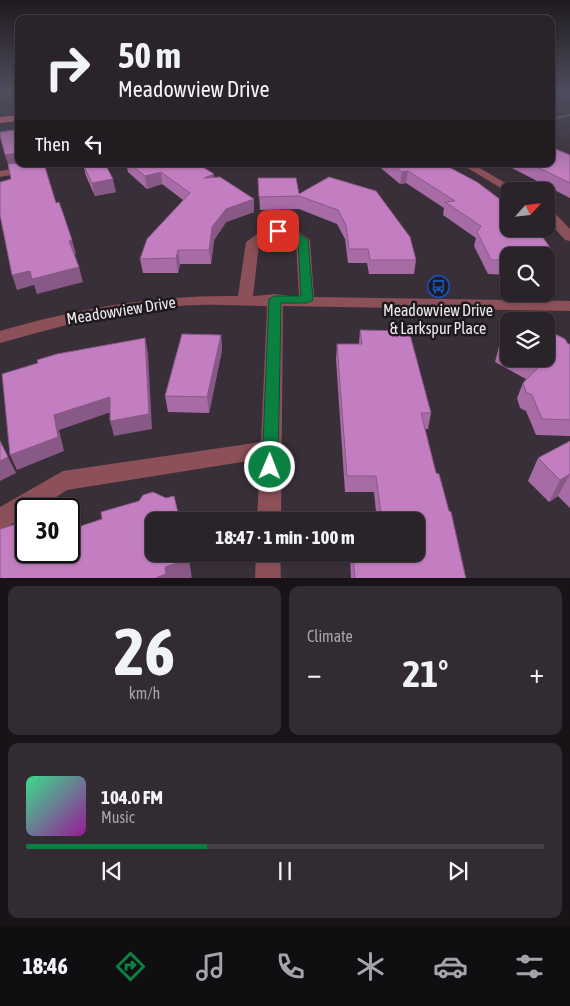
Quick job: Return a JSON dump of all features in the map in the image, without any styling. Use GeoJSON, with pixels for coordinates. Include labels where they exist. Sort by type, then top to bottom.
{"type":"FeatureCollection","features":[{"type":"Feature","properties":{"kind":"street"},"geometry":{"type":"LineString","coordinates":[[0,174],[38,167]]}},
{"type":"Feature","properties":{"kind":"street"},"geometry":{"type":"LineString","coordinates":[[471,167],[500,184]]}},
{"type":"Feature","properties":{"kind":"street"},"geometry":{"type":"LineString","coordinates":[[555,221],[570,237]]}},
{"type":"Feature","properties":{"kind":"street"},"geometry":{"type":"LineString","coordinates":[[245,299],[253,242],[267,232],[278,231],[290,232],[303,240],[307,300]]}},
{"type":"Feature","properties":{"kind":"street"},"geometry":{"type":"LineString","coordinates":[[269,512],[275,299]]}},
{"type":"Feature","properties":{"kind":"street","name":"Meadowview Drive"},"geometry":{"type":"LineString","coordinates":[[0,337],[94,312],[156,302],[275,299],[570,306]]}},
{"type":"Feature","properties":{"kind":"street"},"geometry":{"type":"LineString","coordinates":[[0,520],[63,481],[270,449]]}},
{"type":"Feature","properties":{"kind":"street"},"geometry":{"type":"LineString","coordinates":[[268,562],[268,578]]}},
{"type":"Feature","properties":{"kind":"building"},"geometry":{"type":"Polygon","coordinates":[[[15,130],[15,154],[5,155],[0,132],[15,130]]]}},
{"type":"Feature","properties":{"kind":"building"},"geometry":{"type":"Polygon","coordinates":[[[555,149],[570,155],[570,183],[537,167],[555,167],[555,149]]]}},
{"type":"Feature","properties":{"kind":"building"},"geometry":{"type":"Polygon","coordinates":[[[15,163],[15,167],[45,167],[56,203],[59,202],[65,219],[72,240],[69,241],[79,267],[32,279],[30,271],[12,275],[0,215],[0,182],[11,179],[8,164],[15,163]]]}},
{"type":"Feature","properties":{"kind":"building"},"geometry":{"type":"Polygon","coordinates":[[[84,167],[107,167],[113,179],[92,183],[84,167]]]}},
{"type":"Feature","properties":{"kind":"building"},"geometry":{"type":"Polygon","coordinates":[[[134,167],[203,167],[214,174],[204,178],[220,177],[254,199],[226,209],[212,227],[209,250],[178,250],[176,258],[140,259],[147,239],[190,193],[161,172],[145,176],[134,167]]]}},
{"type":"Feature","properties":{"kind":"building"},"geometry":{"type":"Polygon","coordinates":[[[396,167],[449,167],[477,182],[500,199],[500,238],[543,238],[550,247],[500,247],[500,260],[491,260],[477,232],[481,226],[445,202],[455,201],[408,171],[402,172],[396,167]]]}},
{"type":"Feature","properties":{"kind":"building"},"geometry":{"type":"Polygon","coordinates":[[[329,177],[376,191],[410,237],[416,260],[370,260],[368,249],[349,249],[346,225],[338,210],[299,196],[259,197],[258,178],[296,178],[299,194],[329,177]]]}},
{"type":"Feature","properties":{"kind":"building"},"geometry":{"type":"Polygon","coordinates":[[[360,330],[409,331],[431,413],[421,413],[436,473],[439,474],[449,511],[451,512],[466,578],[355,578],[354,562],[425,562],[425,512],[381,512],[376,476],[347,476],[337,344],[362,344],[360,330]]]}},
{"type":"Feature","properties":{"kind":"building"},"geometry":{"type":"Polygon","coordinates":[[[182,334],[221,335],[207,397],[165,396],[182,334]]]}},
{"type":"Feature","properties":{"kind":"building"},"geometry":{"type":"Polygon","coordinates":[[[555,334],[570,344],[570,420],[542,419],[532,395],[526,392],[523,383],[539,367],[555,367],[555,334]]]}},
{"type":"Feature","properties":{"kind":"building"},"geometry":{"type":"Polygon","coordinates":[[[145,338],[149,414],[110,421],[110,397],[54,415],[58,437],[10,455],[2,374],[38,363],[37,360],[57,354],[145,338]]]}},
{"type":"Feature","properties":{"kind":"building"},"geometry":{"type":"Polygon","coordinates":[[[0,441],[8,457],[0,461],[0,441]]]}},
{"type":"Feature","properties":{"kind":"building"},"geometry":{"type":"Polygon","coordinates":[[[570,441],[570,474],[560,480],[538,458],[570,441]]]}},
{"type":"Feature","properties":{"kind":"building"},"geometry":{"type":"Polygon","coordinates":[[[153,492],[166,498],[174,496],[178,512],[145,512],[145,562],[180,562],[165,567],[166,574],[156,578],[0,578],[0,529],[15,524],[15,563],[80,563],[80,526],[102,519],[101,512],[139,501],[143,495],[153,492]]]}},
{"type":"Feature","properties":{"kind":"place","name":"Meadowview Drive & Larkspur Place"},"geometry":{"type":"Point","coordinates":[438,286]}},
{"type":"Feature","properties":{"kind":"route"},"geometry":{"type":"LineString","coordinates":[[270,467],[275,299],[307,300],[303,240],[298,235],[290,232],[278,231]]}}]}
